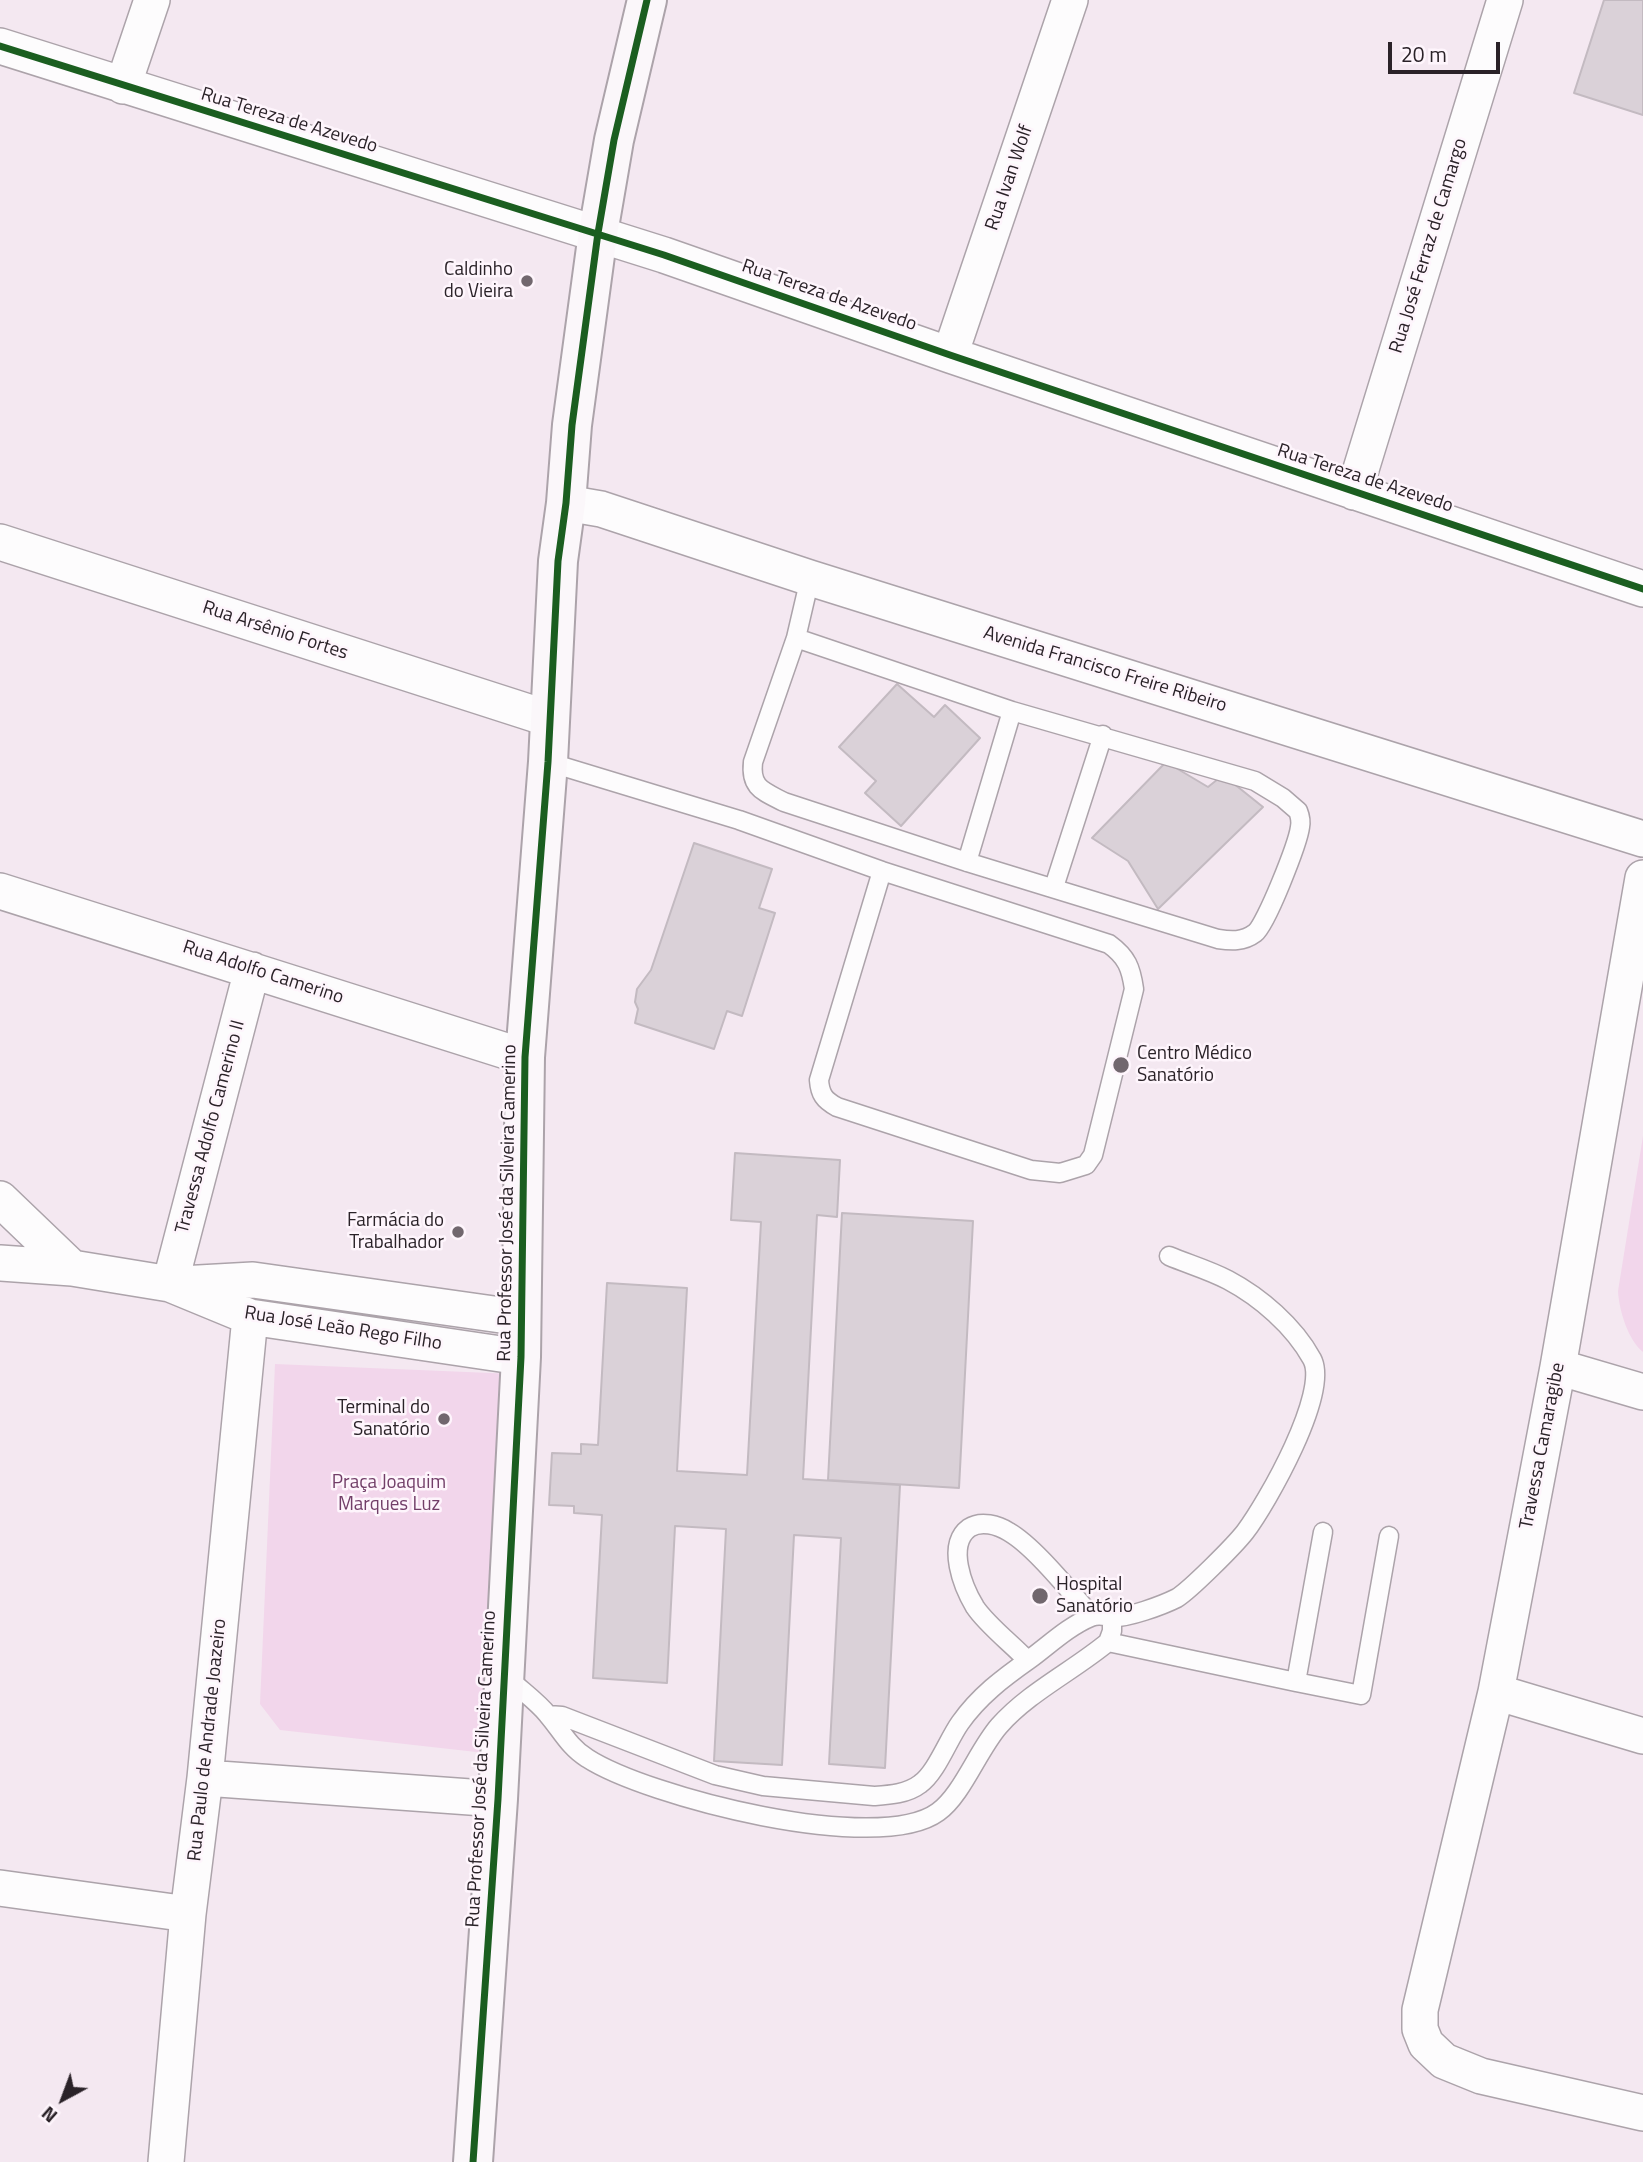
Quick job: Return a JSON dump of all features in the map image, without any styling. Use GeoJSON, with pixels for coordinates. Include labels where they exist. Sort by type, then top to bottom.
{"type":"FeatureCollection","features":[{"type":"Feature","properties":{"kind":"street"},"geometry":{"type":"LineString","coordinates":[[123,86],[152,0]]}},
{"type":"Feature","properties":{"kind":"street","name":"Rua Professor José da Silveira Camerino"},"geometry":{"type":"LineString","coordinates":[[473,2162],[498,1799],[521,1357],[525,1057],[548,762],[558,561],[572,425],[598,233],[614,140],[647,0]]}},
{"type":"Feature","properties":{"kind":"street","name":"Rua Ivan Wolf"},"geometry":{"type":"LineString","coordinates":[[950,355],[1070,0]]}},
{"type":"Feature","properties":{"kind":"street","name":"Rua José Ferraz de Camargo"},"geometry":{"type":"LineString","coordinates":[[1354,492],[1505,0]]}},
{"type":"Feature","properties":{"kind":"street","name":"Rua Tereza de Azevedo"},"geometry":{"type":"LineString","coordinates":[[0,46],[598,233],[1643,589]]}},
{"type":"Feature","properties":{"kind":"street","name":"Avenida Francisco Freire Ribeiro"},"geometry":{"type":"LineString","coordinates":[[566,503],[601,509],[810,578],[1643,839]]}},
{"type":"Feature","properties":{"kind":"street","name":"Rua Arsênio Fortes"},"geometry":{"type":"LineString","coordinates":[[0,542],[550,719]]}},
{"type":"Feature","properties":{"kind":"street","name":"Travessa Camaragibe"},"geometry":{"type":"LineString","coordinates":[[1643,878],[1558,1367],[1496,1692],[1420,2010],[1420,2029],[1426,2044],[1444,2061],[1481,2076],[1643,2113]]}},
{"type":"Feature","properties":{"kind":"street","name":"Rua Adolfo Camerino"},"geometry":{"type":"LineString","coordinates":[[0,891],[525,1057]]}},
{"type":"Feature","properties":{"kind":"street","name":"Travessa Adolfo Camerino II"},"geometry":{"type":"LineString","coordinates":[[170,1284],[252,970]]}},
{"type":"Feature","properties":{"kind":"street"},"geometry":{"type":"LineString","coordinates":[[0,1199],[72,1268]]}},
{"type":"Feature","properties":{"kind":"street","name":"Rua José Leão Rego Filho"},"geometry":{"type":"LineString","coordinates":[[0,1263],[72,1268],[170,1284],[253,1280],[522,1318]]}},
{"type":"Feature","properties":{"kind":"street","name":"Rua José Leão Rego Filho"},"geometry":{"type":"LineString","coordinates":[[170,1284],[250,1317],[521,1357]]}},
{"type":"Feature","properties":{"kind":"street","name":"Rua Paulo de Andrade Joazeiro"},"geometry":{"type":"LineString","coordinates":[[166,2162],[188,1914],[205,1778],[250,1317]]}},
{"type":"Feature","properties":{"kind":"street"},"geometry":{"type":"LineString","coordinates":[[1558,1367],[1643,1392]]}},
{"type":"Feature","properties":{"kind":"street"},"geometry":{"type":"LineString","coordinates":[[1496,1692],[1643,1736]]}},
{"type":"Feature","properties":{"kind":"street"},"geometry":{"type":"LineString","coordinates":[[205,1778],[498,1799]]}},
{"type":"Feature","properties":{"kind":"street"},"geometry":{"type":"LineString","coordinates":[[0,1888],[188,1914]]}},
{"type":"Feature","properties":{"kind":"lane"},"geometry":{"type":"LineString","coordinates":[[796,638],[1012,711],[1103,735],[1255,781],[1283,798],[1298,811],[1300,828],[1261,928],[1251,936],[1236,941],[1218,939],[967,862],[784,802],[756,785],[752,774],[753,762],[796,638],[810,578]]}},
{"type":"Feature","properties":{"kind":"lane"},"geometry":{"type":"LineString","coordinates":[[967,862],[1012,711]]}},
{"type":"Feature","properties":{"kind":"lane"},"geometry":{"type":"LineString","coordinates":[[1054,887],[1103,735]]}},
{"type":"Feature","properties":{"kind":"lane"},"geometry":{"type":"LineString","coordinates":[[548,762],[739,820],[882,871],[1110,944],[1123,954],[1131,968],[1134,989],[1093,1155],[1086,1165],[1060,1173],[1031,1170],[836,1107],[826,1101],[820,1092],[818,1080],[882,871]]}},
{"type":"Feature","properties":{"kind":"lane"},"geometry":{"type":"LineString","coordinates":[[548,1715],[562,1716],[715,1775],[763,1786],[853,1795],[892,1794],[923,1783],[959,1724],[975,1704],[995,1684],[1027,1660],[1092,1616],[1112,1617],[1150,1609],[1179,1597],[1245,1532],[1295,1441],[1315,1390],[1313,1361],[1289,1328],[1260,1300],[1227,1279],[1169,1256]]}},
{"type":"Feature","properties":{"kind":"lane"},"geometry":{"type":"LineString","coordinates":[[1027,1660],[976,1608],[963,1582],[957,1554],[961,1536],[972,1526],[991,1524],[1011,1532],[1092,1616]]}},
{"type":"Feature","properties":{"kind":"lane"},"geometry":{"type":"LineString","coordinates":[[1296,1682],[1323,1532]]}},
{"type":"Feature","properties":{"kind":"lane"},"geometry":{"type":"LineString","coordinates":[[1108,1642],[1361,1695],[1389,1536]]}},
{"type":"Feature","properties":{"kind":"lane"},"geometry":{"type":"LineString","coordinates":[[503,1673],[548,1715],[571,1745],[587,1758],[642,1782],[709,1805],[761,1818],[853,1827],[900,1826],[936,1814],[946,1805],[985,1744],[1015,1709],[1108,1642],[1112,1631],[1112,1617]]}},
{"type":"Feature","properties":{"kind":"green space"},"geometry":{"type":"Polygon","coordinates":[[[1643,1136],[1643,1352],[1625,1324],[1618,1291],[1643,1136]]]}},
{"type":"Feature","properties":{"kind":"green space","name":"Praça Joaquim Marques Luz"},"geometry":{"type":"Polygon","coordinates":[[[275,1364],[514,1374],[494,1754],[280,1730],[260,1704],[275,1364]]]}},
{"type":"Feature","properties":{"kind":"building"},"geometry":{"type":"Polygon","coordinates":[[[1604,0],[1643,0],[1643,115],[1574,93],[1604,0]]]}},
{"type":"Feature","properties":{"kind":"building"},"geometry":{"type":"Polygon","coordinates":[[[897,684],[934,717],[945,705],[980,738],[901,826],[865,793],[876,781],[839,747],[897,684]]]}},
{"type":"Feature","properties":{"kind":"building"},"geometry":{"type":"Polygon","coordinates":[[[1166,762],[1208,787],[1223,775],[1263,807],[1158,909],[1128,861],[1092,838],[1166,762]]]}},
{"type":"Feature","properties":{"kind":"building"},"geometry":{"type":"Polygon","coordinates":[[[694,843],[772,869],[759,908],[775,913],[742,1016],[727,1011],[714,1049],[635,1023],[638,1009],[635,1002],[637,989],[651,970],[694,843]]]}},
{"type":"Feature","properties":{"kind":"building"},"geometry":{"type":"Polygon","coordinates":[[[735,1153],[840,1160],[837,1217],[817,1215],[803,1479],[900,1485],[885,1768],[829,1764],[841,1538],[794,1535],[782,1765],[714,1761],[726,1529],[675,1526],[667,1683],[593,1678],[602,1515],[574,1513],[574,1506],[549,1505],[552,1453],[581,1454],[581,1444],[598,1445],[607,1283],[687,1288],[677,1471],[747,1475],[761,1222],[731,1220],[735,1153]]]}},
{"type":"Feature","properties":{"kind":"building"},"geometry":{"type":"Polygon","coordinates":[[[842,1213],[973,1221],[959,1488],[828,1480],[842,1213]]]}},
{"type":"Feature","properties":{"kind":"cycle path"},"geometry":{"type":"LineString","coordinates":[[473,2162],[498,1799],[521,1357],[525,1057],[548,762],[558,561],[572,425],[598,233],[614,140],[647,0]]}},
{"type":"Feature","properties":{"kind":"cycle path"},"geometry":{"type":"LineString","coordinates":[[0,46],[664,255],[950,355],[1643,589]]}},
{"type":"Feature","properties":{"kind":"place","name":"Caldinho do Vieira"},"geometry":{"type":"Point","coordinates":[527,281]}},
{"type":"Feature","properties":{"kind":"place","name":"Centro Médico Sanatório"},"geometry":{"type":"Point","coordinates":[1121,1065]}},
{"type":"Feature","properties":{"kind":"place","name":"Farmácia do Trabalhador"},"geometry":{"type":"Point","coordinates":[458,1232]}},
{"type":"Feature","properties":{"kind":"place","name":"Terminal do Sanatório"},"geometry":{"type":"Point","coordinates":[444,1419]}},
{"type":"Feature","properties":{"kind":"place","name":"Hospital Sanatório"},"geometry":{"type":"Point","coordinates":[1040,1596]}}]}
